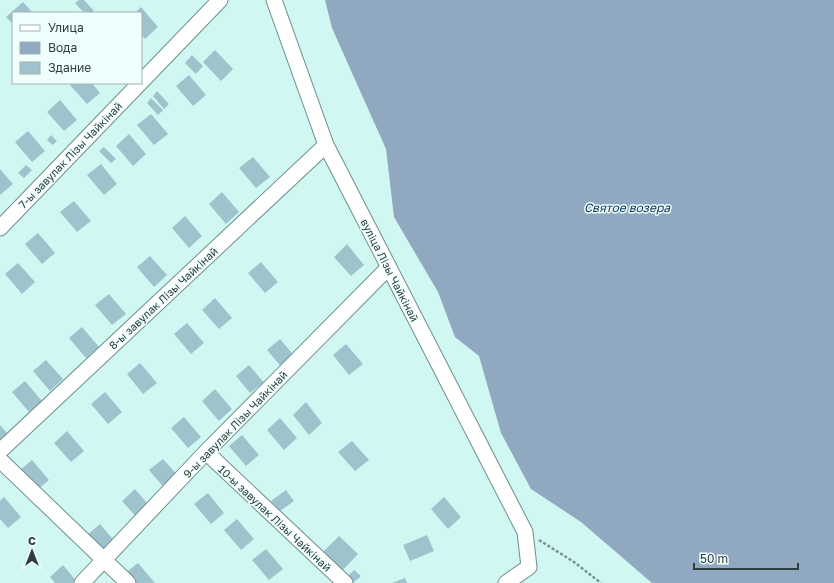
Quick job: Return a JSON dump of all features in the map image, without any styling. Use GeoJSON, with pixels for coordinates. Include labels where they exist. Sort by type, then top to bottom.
{"type":"FeatureCollection","features":[{"type":"Feature","properties":{"kind":"street","name":"7-ы завулак Лізы Чайкінай"},"geometry":{"type":"LineString","coordinates":[[142,80],[220,0]]}},
{"type":"Feature","properties":{"kind":"street","name":"вуліца Лізы Чайкінай"},"geometry":{"type":"LineString","coordinates":[[274,0],[326,145],[525,532]]}},
{"type":"Feature","properties":{"kind":"street","name":"7-ы завулак Лізы Чайкінай"},"geometry":{"type":"LineString","coordinates":[[0,228],[138,84]]}},
{"type":"Feature","properties":{"kind":"street","name":"8-ы завулак Лізы Чайкінай"},"geometry":{"type":"LineString","coordinates":[[0,450],[326,145]]}},
{"type":"Feature","properties":{"kind":"street","name":"9-ы завулак Лізы Чайкінай"},"geometry":{"type":"LineString","coordinates":[[82,583],[206,452],[389,267]]}},
{"type":"Feature","properties":{"kind":"street","name":"10-ы завулак Лізы Чайкінай"},"geometry":{"type":"LineString","coordinates":[[206,452],[345,583]]}},
{"type":"Feature","properties":{"kind":"street"},"geometry":{"type":"LineString","coordinates":[[0,460],[105,559],[128,583]]}},
{"type":"Feature","properties":{"kind":"street"},"geometry":{"type":"LineString","coordinates":[[506,583],[529,567],[525,532]]}},
{"type":"Feature","properties":{"kind":"path"},"geometry":{"type":"LineString","coordinates":[[525,532],[574,562],[600,583]]}},
{"type":"Feature","properties":{"kind":"water","name":"Святое возера"},"geometry":{"type":"Polygon","coordinates":[[[325,0],[834,0],[834,583],[652,583],[581,522],[531,489],[501,433],[479,356],[455,337],[438,292],[394,217],[386,149],[332,28],[325,0]]]}},
{"type":"Feature","properties":{"kind":"building"},"geometry":{"type":"Polygon","coordinates":[[[79,0],[84,0],[94,11],[83,12],[75,3],[79,0]]]}},
{"type":"Feature","properties":{"kind":"building"},"geometry":{"type":"Polygon","coordinates":[[[23,2],[32,12],[12,12],[12,23],[6,17],[23,2]]]}},
{"type":"Feature","properties":{"kind":"building"},"geometry":{"type":"Polygon","coordinates":[[[141,7],[158,27],[145,39],[142,35],[142,12],[136,12],[141,7]]]}},
{"type":"Feature","properties":{"kind":"building"},"geometry":{"type":"Polygon","coordinates":[[[215,50],[233,69],[221,81],[203,62],[215,50]]]}},
{"type":"Feature","properties":{"kind":"building"},"geometry":{"type":"Polygon","coordinates":[[[192,55],[203,66],[196,74],[185,63],[192,55]]]}},
{"type":"Feature","properties":{"kind":"building"},"geometry":{"type":"Polygon","coordinates":[[[189,75],[206,95],[193,106],[176,86],[189,75]]]}},
{"type":"Feature","properties":{"kind":"building"},"geometry":{"type":"Polygon","coordinates":[[[93,84],[100,93],[87,104],[70,85],[93,84]]]}},
{"type":"Feature","properties":{"kind":"building"},"geometry":{"type":"Polygon","coordinates":[[[157,91],[169,104],[164,109],[153,96],[157,91]]]}},
{"type":"Feature","properties":{"kind":"building"},"geometry":{"type":"Polygon","coordinates":[[[151,98],[163,110],[158,115],[147,103],[151,98]]]}},
{"type":"Feature","properties":{"kind":"building"},"geometry":{"type":"Polygon","coordinates":[[[60,100],[77,120],[64,131],[47,112],[60,100]]]}},
{"type":"Feature","properties":{"kind":"building"},"geometry":{"type":"Polygon","coordinates":[[[151,114],[168,134],[154,145],[137,125],[151,114]]]}},
{"type":"Feature","properties":{"kind":"building"},"geometry":{"type":"Polygon","coordinates":[[[28,131],[45,151],[32,162],[15,142],[28,131]]]}},
{"type":"Feature","properties":{"kind":"building"},"geometry":{"type":"Polygon","coordinates":[[[129,134],[146,154],[133,166],[116,146],[129,134]]]}},
{"type":"Feature","properties":{"kind":"building"},"geometry":{"type":"Polygon","coordinates":[[[51,135],[57,141],[53,145],[47,140],[51,135]]]}},
{"type":"Feature","properties":{"kind":"building"},"geometry":{"type":"Polygon","coordinates":[[[104,147],[116,159],[111,163],[99,151],[104,147]]]}},
{"type":"Feature","properties":{"kind":"building"},"geometry":{"type":"Polygon","coordinates":[[[253,157],[270,177],[256,188],[239,168],[253,157]]]}},
{"type":"Feature","properties":{"kind":"building"},"geometry":{"type":"Polygon","coordinates":[[[101,164],[117,184],[104,195],[87,175],[101,164]]]}},
{"type":"Feature","properties":{"kind":"building"},"geometry":{"type":"Polygon","coordinates":[[[26,165],[32,170],[24,178],[18,173],[26,165]]]}},
{"type":"Feature","properties":{"kind":"building"},"geometry":{"type":"Polygon","coordinates":[[[0,169],[13,184],[0,195],[0,169]]]}},
{"type":"Feature","properties":{"kind":"building"},"geometry":{"type":"Polygon","coordinates":[[[222,192],[239,212],[226,224],[209,204],[222,192]]]}},
{"type":"Feature","properties":{"kind":"building"},"geometry":{"type":"Polygon","coordinates":[[[74,201],[91,221],[77,232],[60,212],[74,201]]]}},
{"type":"Feature","properties":{"kind":"building"},"geometry":{"type":"Polygon","coordinates":[[[185,216],[202,236],[189,248],[172,228],[185,216]]]}},
{"type":"Feature","properties":{"kind":"building"},"geometry":{"type":"Polygon","coordinates":[[[38,233],[55,253],[42,264],[25,244],[38,233]]]}},
{"type":"Feature","properties":{"kind":"building"},"geometry":{"type":"Polygon","coordinates":[[[347,244],[364,265],[351,276],[334,257],[347,244]]]}},
{"type":"Feature","properties":{"kind":"building"},"geometry":{"type":"Polygon","coordinates":[[[150,256],[167,275],[154,287],[137,267],[150,256]]]}},
{"type":"Feature","properties":{"kind":"building"},"geometry":{"type":"Polygon","coordinates":[[[261,262],[278,282],[265,293],[248,273],[261,262]]]}},
{"type":"Feature","properties":{"kind":"building"},"geometry":{"type":"Polygon","coordinates":[[[18,263],[35,282],[22,294],[5,274],[18,263]]]}},
{"type":"Feature","properties":{"kind":"building"},"geometry":{"type":"Polygon","coordinates":[[[109,294],[126,314],[112,325],[95,305],[109,294]]]}},
{"type":"Feature","properties":{"kind":"building"},"geometry":{"type":"Polygon","coordinates":[[[215,298],[232,318],[219,329],[202,310],[215,298]]]}},
{"type":"Feature","properties":{"kind":"building"},"geometry":{"type":"Polygon","coordinates":[[[187,323],[204,343],[191,354],[174,334],[187,323]]]}},
{"type":"Feature","properties":{"kind":"building"},"geometry":{"type":"Polygon","coordinates":[[[82,327],[99,347],[86,358],[69,338],[82,327]]]}},
{"type":"Feature","properties":{"kind":"building"},"geometry":{"type":"Polygon","coordinates":[[[280,339],[297,359],[284,370],[267,350],[280,339]]]}},
{"type":"Feature","properties":{"kind":"building"},"geometry":{"type":"Polygon","coordinates":[[[346,344],[363,364],[349,375],[333,355],[346,344]]]}},
{"type":"Feature","properties":{"kind":"building"},"geometry":{"type":"Polygon","coordinates":[[[46,360],[63,379],[50,391],[33,371],[46,360]]]}},
{"type":"Feature","properties":{"kind":"building"},"geometry":{"type":"Polygon","coordinates":[[[140,363],[157,383],[143,394],[127,374],[140,363]]]}},
{"type":"Feature","properties":{"kind":"building"},"geometry":{"type":"Polygon","coordinates":[[[249,365],[266,385],[262,388],[260,385],[250,393],[236,376],[249,365]]]}},
{"type":"Feature","properties":{"kind":"building"},"geometry":{"type":"Polygon","coordinates":[[[25,381],[42,401],[29,412],[12,392],[25,381]]]}},
{"type":"Feature","properties":{"kind":"building"},"geometry":{"type":"Polygon","coordinates":[[[215,389],[232,409],[219,421],[202,401],[215,389]]]}},
{"type":"Feature","properties":{"kind":"building"},"geometry":{"type":"Polygon","coordinates":[[[105,392],[122,412],[108,424],[91,404],[105,392]]]}},
{"type":"Feature","properties":{"kind":"building"},"geometry":{"type":"Polygon","coordinates":[[[306,402],[322,423],[309,435],[293,415],[306,402]]]}},
{"type":"Feature","properties":{"kind":"building"},"geometry":{"type":"Polygon","coordinates":[[[184,417],[201,437],[188,448],[171,428],[184,417]]]}},
{"type":"Feature","properties":{"kind":"building"},"geometry":{"type":"Polygon","coordinates":[[[280,418],[297,438],[284,450],[267,430],[280,418]]]}},
{"type":"Feature","properties":{"kind":"building"},"geometry":{"type":"Polygon","coordinates":[[[0,425],[7,433],[0,439],[0,425]]]}},
{"type":"Feature","properties":{"kind":"building"},"geometry":{"type":"Polygon","coordinates":[[[67,431],[84,451],[71,462],[54,443],[67,431]]]}},
{"type":"Feature","properties":{"kind":"building"},"geometry":{"type":"Polygon","coordinates":[[[242,435],[259,455],[246,466],[229,446],[242,435]]]}},
{"type":"Feature","properties":{"kind":"building"},"geometry":{"type":"Polygon","coordinates":[[[352,441],[369,460],[355,471],[338,452],[352,441]]]}},
{"type":"Feature","properties":{"kind":"building"},"geometry":{"type":"Polygon","coordinates":[[[163,459],[180,478],[166,490],[149,470],[163,459]]]}},
{"type":"Feature","properties":{"kind":"building"},"geometry":{"type":"Polygon","coordinates":[[[32,460],[49,480],[36,491],[19,471],[32,460]]]}},
{"type":"Feature","properties":{"kind":"building"},"geometry":{"type":"Polygon","coordinates":[[[135,489],[152,509],[139,520],[122,501],[135,489]]]}},
{"type":"Feature","properties":{"kind":"building"},"geometry":{"type":"Polygon","coordinates":[[[286,490],[294,501],[280,511],[271,501],[286,490]]]}},
{"type":"Feature","properties":{"kind":"building"},"geometry":{"type":"Polygon","coordinates":[[[208,493],[224,513],[211,524],[194,504],[208,493]]]}},
{"type":"Feature","properties":{"kind":"building"},"geometry":{"type":"Polygon","coordinates":[[[4,497],[21,517],[8,528],[0,519],[0,501],[4,497]]]}},
{"type":"Feature","properties":{"kind":"building"},"geometry":{"type":"Polygon","coordinates":[[[444,497],[461,517],[448,529],[431,509],[444,497]]]}},
{"type":"Feature","properties":{"kind":"building"},"geometry":{"type":"Polygon","coordinates":[[[237,519],[254,539],[241,550],[224,530],[237,519]]]}},
{"type":"Feature","properties":{"kind":"building"},"geometry":{"type":"Polygon","coordinates":[[[100,524],[117,544],[103,556],[86,536],[100,524]]]}},
{"type":"Feature","properties":{"kind":"building"},"geometry":{"type":"Polygon","coordinates":[[[427,535],[434,551],[410,561],[403,545],[427,535]]]}},
{"type":"Feature","properties":{"kind":"building"},"geometry":{"type":"Polygon","coordinates":[[[339,536],[358,554],[341,572],[322,553],[339,536]]]}},
{"type":"Feature","properties":{"kind":"building"},"geometry":{"type":"Polygon","coordinates":[[[266,549],[283,569],[269,580],[252,560],[266,549]]]}},
{"type":"Feature","properties":{"kind":"building"},"geometry":{"type":"Polygon","coordinates":[[[138,563],[155,583],[132,583],[124,574],[138,563]]]}},
{"type":"Feature","properties":{"kind":"building"},"geometry":{"type":"Polygon","coordinates":[[[63,565],[78,583],[55,583],[50,577],[63,565]]]}},
{"type":"Feature","properties":{"kind":"building"},"geometry":{"type":"Polygon","coordinates":[[[354,570],[361,576],[351,583],[346,578],[354,570]]]}},
{"type":"Feature","properties":{"kind":"building"},"geometry":{"type":"Polygon","coordinates":[[[405,578],[407,583],[392,583],[405,578]]]}}]}
